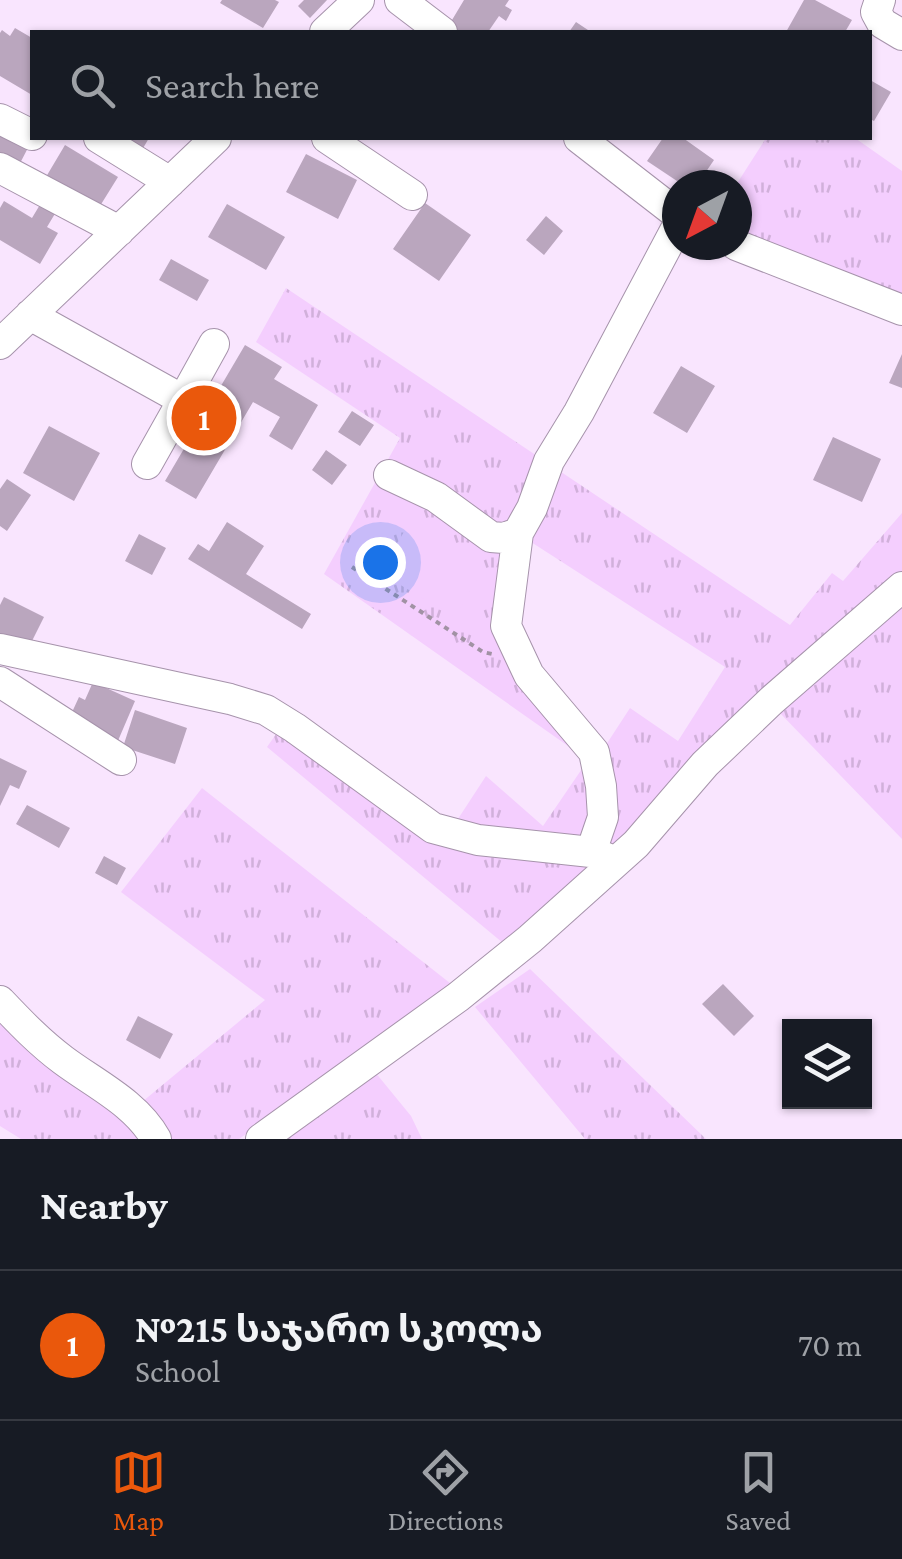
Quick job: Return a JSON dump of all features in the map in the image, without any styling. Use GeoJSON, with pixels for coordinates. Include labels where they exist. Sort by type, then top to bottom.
{"type":"FeatureCollection","features":[{"type":"Feature","properties":{"kind":"street"},"geometry":{"type":"LineString","coordinates":[[328,30],[359,0]]}},
{"type":"Feature","properties":{"kind":"street"},"geometry":{"type":"LineString","coordinates":[[400,0],[439,30]]}},
{"type":"Feature","properties":{"kind":"street"},"geometry":{"type":"LineString","coordinates":[[880,0],[876,12],[882,24],[902,36]]}},
{"type":"Feature","properties":{"kind":"street"},"geometry":{"type":"LineString","coordinates":[[0,119],[30,134]]}},
{"type":"Feature","properties":{"kind":"street"},"geometry":{"type":"LineString","coordinates":[[102,140],[170,182]]}},
{"type":"Feature","properties":{"kind":"street"},"geometry":{"type":"LineString","coordinates":[[330,140],[412,195]]}},
{"type":"Feature","properties":{"kind":"street"},"geometry":{"type":"LineString","coordinates":[[582,140],[662,202]]}},
{"type":"Feature","properties":{"kind":"street"},"geometry":{"type":"LineString","coordinates":[[0,344],[170,182],[202,141]]}},
{"type":"Feature","properties":{"kind":"street"},"geometry":{"type":"LineString","coordinates":[[0,168],[119,231]]}},
{"type":"Feature","properties":{"kind":"street"},"geometry":{"type":"LineString","coordinates":[[752,251],[902,310]]}},
{"type":"Feature","properties":{"kind":"street"},"geometry":{"type":"LineString","coordinates":[[603,857],[601,786],[594,752],[529,675],[506,626],[518,533],[532,508],[549,460],[662,255]]}},
{"type":"Feature","properties":{"kind":"street"},"geometry":{"type":"LineString","coordinates":[[30,315],[184,400]]}},
{"type":"Feature","properties":{"kind":"street"},"geometry":{"type":"LineString","coordinates":[[147,464],[214,344]]}},
{"type":"Feature","properties":{"kind":"street"},"geometry":{"type":"LineString","coordinates":[[389,475],[436,497],[491,537],[518,533]]}},
{"type":"Feature","properties":{"kind":"street"},"geometry":{"type":"LineString","coordinates":[[262,1139],[530,940],[603,857],[636,844],[706,764],[771,701],[902,587]]}},
{"type":"Feature","properties":{"kind":"street"},"geometry":{"type":"LineString","coordinates":[[0,649],[266,710],[433,828],[478,840],[603,857]]}},
{"type":"Feature","properties":{"kind":"street"},"geometry":{"type":"LineString","coordinates":[[0,682],[120,760]]}},
{"type":"Feature","properties":{"kind":"street"},"geometry":{"type":"LineString","coordinates":[[0,1001],[62,1059],[131,1107],[147,1122],[156,1139]]}},
{"type":"Feature","properties":{"kind":"path"},"geometry":{"type":"LineString","coordinates":[[352,566],[483,652],[495,655],[516,648]]}},
{"type":"Feature","properties":{"kind":"green space"},"geometry":{"type":"Polygon","coordinates":[[[765,140],[858,140],[902,171],[902,295],[752,239],[752,170],[746,170],[765,140]]]}},
{"type":"Feature","properties":{"kind":"green space"},"geometry":{"type":"Polygon","coordinates":[[[286,288],[790,625],[832,573],[843,581],[902,513],[902,580],[631,842],[509,948],[267,747],[293,710],[454,825],[486,776],[543,826],[588,760],[324,574],[400,438],[256,342],[286,288]],[[531,542],[515,632],[602,751],[630,708],[678,741],[725,667],[531,542]]]}},
{"type":"Feature","properties":{"kind":"green space"},"geometry":{"type":"Polygon","coordinates":[[[405,530],[480,575],[455,617],[380,573],[405,530]]]}},
{"type":"Feature","properties":{"kind":"green space"},"geometry":{"type":"Polygon","coordinates":[[[902,600],[902,839],[777,710],[902,600]]]}},
{"type":"Feature","properties":{"kind":"green space"},"geometry":{"type":"Polygon","coordinates":[[[202,788],[455,987],[239,1139],[168,1139],[142,1102],[265,1000],[121,892],[202,788]]]}},
{"type":"Feature","properties":{"kind":"green space"},"geometry":{"type":"Polygon","coordinates":[[[530,969],[706,1139],[585,1139],[475,1007],[530,969]]]}},
{"type":"Feature","properties":{"kind":"green space"},"geometry":{"type":"Polygon","coordinates":[[[0,1020],[144,1139],[21,1139],[0,1126],[0,1020]]]}},
{"type":"Feature","properties":{"kind":"green space"},"geometry":{"type":"Polygon","coordinates":[[[375,1072],[411,1116],[422,1139],[284,1139],[375,1072]]]}},
{"type":"Feature","properties":{"kind":"building"},"geometry":{"type":"Polygon","coordinates":[[[304,0],[327,0],[310,18],[298,6],[304,0]]]}},
{"type":"Feature","properties":{"kind":"building"},"geometry":{"type":"Polygon","coordinates":[[[464,0],[509,0],[505,6],[512,10],[506,21],[499,16],[489,30],[458,30],[449,25],[464,0]]]}},
{"type":"Feature","properties":{"kind":"building"},"geometry":{"type":"Polygon","coordinates":[[[804,0],[815,0],[852,20],[846,30],[787,30],[804,0]]]}},
{"type":"Feature","properties":{"kind":"building"},"geometry":{"type":"Polygon","coordinates":[[[279,2],[263,28],[220,3],[279,2]]]}},
{"type":"Feature","properties":{"kind":"building"},"geometry":{"type":"Polygon","coordinates":[[[576,22],[588,30],[570,30],[576,22]]]}},
{"type":"Feature","properties":{"kind":"building"},"geometry":{"type":"Polygon","coordinates":[[[15,28],[30,37],[30,94],[0,76],[0,33],[2,30],[10,36],[15,28]]]}},
{"type":"Feature","properties":{"kind":"building"},"geometry":{"type":"Polygon","coordinates":[[[872,81],[891,92],[872,120],[872,81]]]}},
{"type":"Feature","properties":{"kind":"building"},"geometry":{"type":"Polygon","coordinates":[[[0,128],[30,144],[17,169],[0,160],[0,128]]]}},
{"type":"Feature","properties":{"kind":"building"},"geometry":{"type":"Polygon","coordinates":[[[124,140],[148,140],[142,150],[124,140]]]}},
{"type":"Feature","properties":{"kind":"building"},"geometry":{"type":"Polygon","coordinates":[[[662,140],[686,140],[714,160],[707,170],[662,171],[647,161],[662,140]]]}},
{"type":"Feature","properties":{"kind":"building"},"geometry":{"type":"Polygon","coordinates":[[[65,145],[118,177],[95,214],[43,182],[65,145]]]}},
{"type":"Feature","properties":{"kind":"building"},"geometry":{"type":"Polygon","coordinates":[[[306,154],[357,180],[338,219],[286,192],[306,154]]]}},
{"type":"Feature","properties":{"kind":"building"},"geometry":{"type":"Polygon","coordinates":[[[44,198],[59,207],[47,227],[58,233],[40,264],[0,240],[0,208],[4,201],[32,218],[44,198]]]}},
{"type":"Feature","properties":{"kind":"building"},"geometry":{"type":"Polygon","coordinates":[[[425,203],[471,235],[439,281],[393,249],[425,203]]]}},
{"type":"Feature","properties":{"kind":"building"},"geometry":{"type":"Polygon","coordinates":[[[227,204],[285,237],[266,270],[208,237],[227,204]]]}},
{"type":"Feature","properties":{"kind":"building"},"geometry":{"type":"Polygon","coordinates":[[[546,216],[563,231],[544,255],[526,240],[546,216]]]}},
{"type":"Feature","properties":{"kind":"building"},"geometry":{"type":"Polygon","coordinates":[[[171,259],[209,280],[197,301],[159,280],[171,259]]]}},
{"type":"Feature","properties":{"kind":"building"},"geometry":{"type":"Polygon","coordinates":[[[245,345],[282,367],[274,379],[318,405],[292,450],[269,436],[280,417],[253,402],[196,499],[165,481],[245,345]]]}},
{"type":"Feature","properties":{"kind":"building"},"geometry":{"type":"Polygon","coordinates":[[[902,354],[902,388],[889,383],[902,354]]]}},
{"type":"Feature","properties":{"kind":"building"},"geometry":{"type":"Polygon","coordinates":[[[681,366],[715,386],[687,433],[653,413],[681,366]]]}},
{"type":"Feature","properties":{"kind":"building"},"geometry":{"type":"Polygon","coordinates":[[[352,411],[374,425],[360,446],[338,432],[352,411]]]}},
{"type":"Feature","properties":{"kind":"building"},"geometry":{"type":"Polygon","coordinates":[[[49,426],[100,453],[74,501],[23,473],[49,426]]]}},
{"type":"Feature","properties":{"kind":"building"},"geometry":{"type":"Polygon","coordinates":[[[833,437],[881,459],[862,502],[813,480],[833,437]]]}},
{"type":"Feature","properties":{"kind":"building"},"geometry":{"type":"Polygon","coordinates":[[[326,450],[347,465],[332,485],[312,470],[326,450]]]}},
{"type":"Feature","properties":{"kind":"building"},"geometry":{"type":"Polygon","coordinates":[[[7,479],[31,495],[7,531],[0,526],[0,489],[7,479]]]}},
{"type":"Feature","properties":{"kind":"building"},"geometry":{"type":"Polygon","coordinates":[[[227,522],[264,546],[246,574],[311,614],[302,629],[188,559],[198,544],[209,551],[227,522]]]}},
{"type":"Feature","properties":{"kind":"building"},"geometry":{"type":"Polygon","coordinates":[[[139,534],[166,548],[152,575],[125,561],[139,534]]]}},
{"type":"Feature","properties":{"kind":"building"},"geometry":{"type":"Polygon","coordinates":[[[4,597],[44,617],[31,643],[0,636],[0,605],[4,597]]]}},
{"type":"Feature","properties":{"kind":"building"},"geometry":{"type":"Polygon","coordinates":[[[93,682],[135,701],[117,743],[68,721],[79,697],[85,700],[93,682]]]}},
{"type":"Feature","properties":{"kind":"building"},"geometry":{"type":"Polygon","coordinates":[[[135,710],[187,728],[175,764],[123,747],[135,710]]]}},
{"type":"Feature","properties":{"kind":"building"},"geometry":{"type":"Polygon","coordinates":[[[0,758],[27,771],[19,789],[10,785],[0,806],[0,758]]]}},
{"type":"Feature","properties":{"kind":"building"},"geometry":{"type":"Polygon","coordinates":[[[27,805],[70,828],[59,848],[16,824],[27,805]]]}},
{"type":"Feature","properties":{"kind":"building"},"geometry":{"type":"Polygon","coordinates":[[[104,856],[126,868],[117,885],[95,873],[104,856]]]}},
{"type":"Feature","properties":{"kind":"building"},"geometry":{"type":"Polygon","coordinates":[[[723,984],[754,1016],[734,1036],[702,1004],[723,984]]]}},
{"type":"Feature","properties":{"kind":"building"},"geometry":{"type":"Polygon","coordinates":[[[138,1016],[173,1034],[160,1059],[126,1040],[138,1016]]]}},
{"type":"Feature","properties":{"kind":"place","name":"№215 საჯარო სკოლა"},"geometry":{"type":"Point","coordinates":[204,418]}}]}
